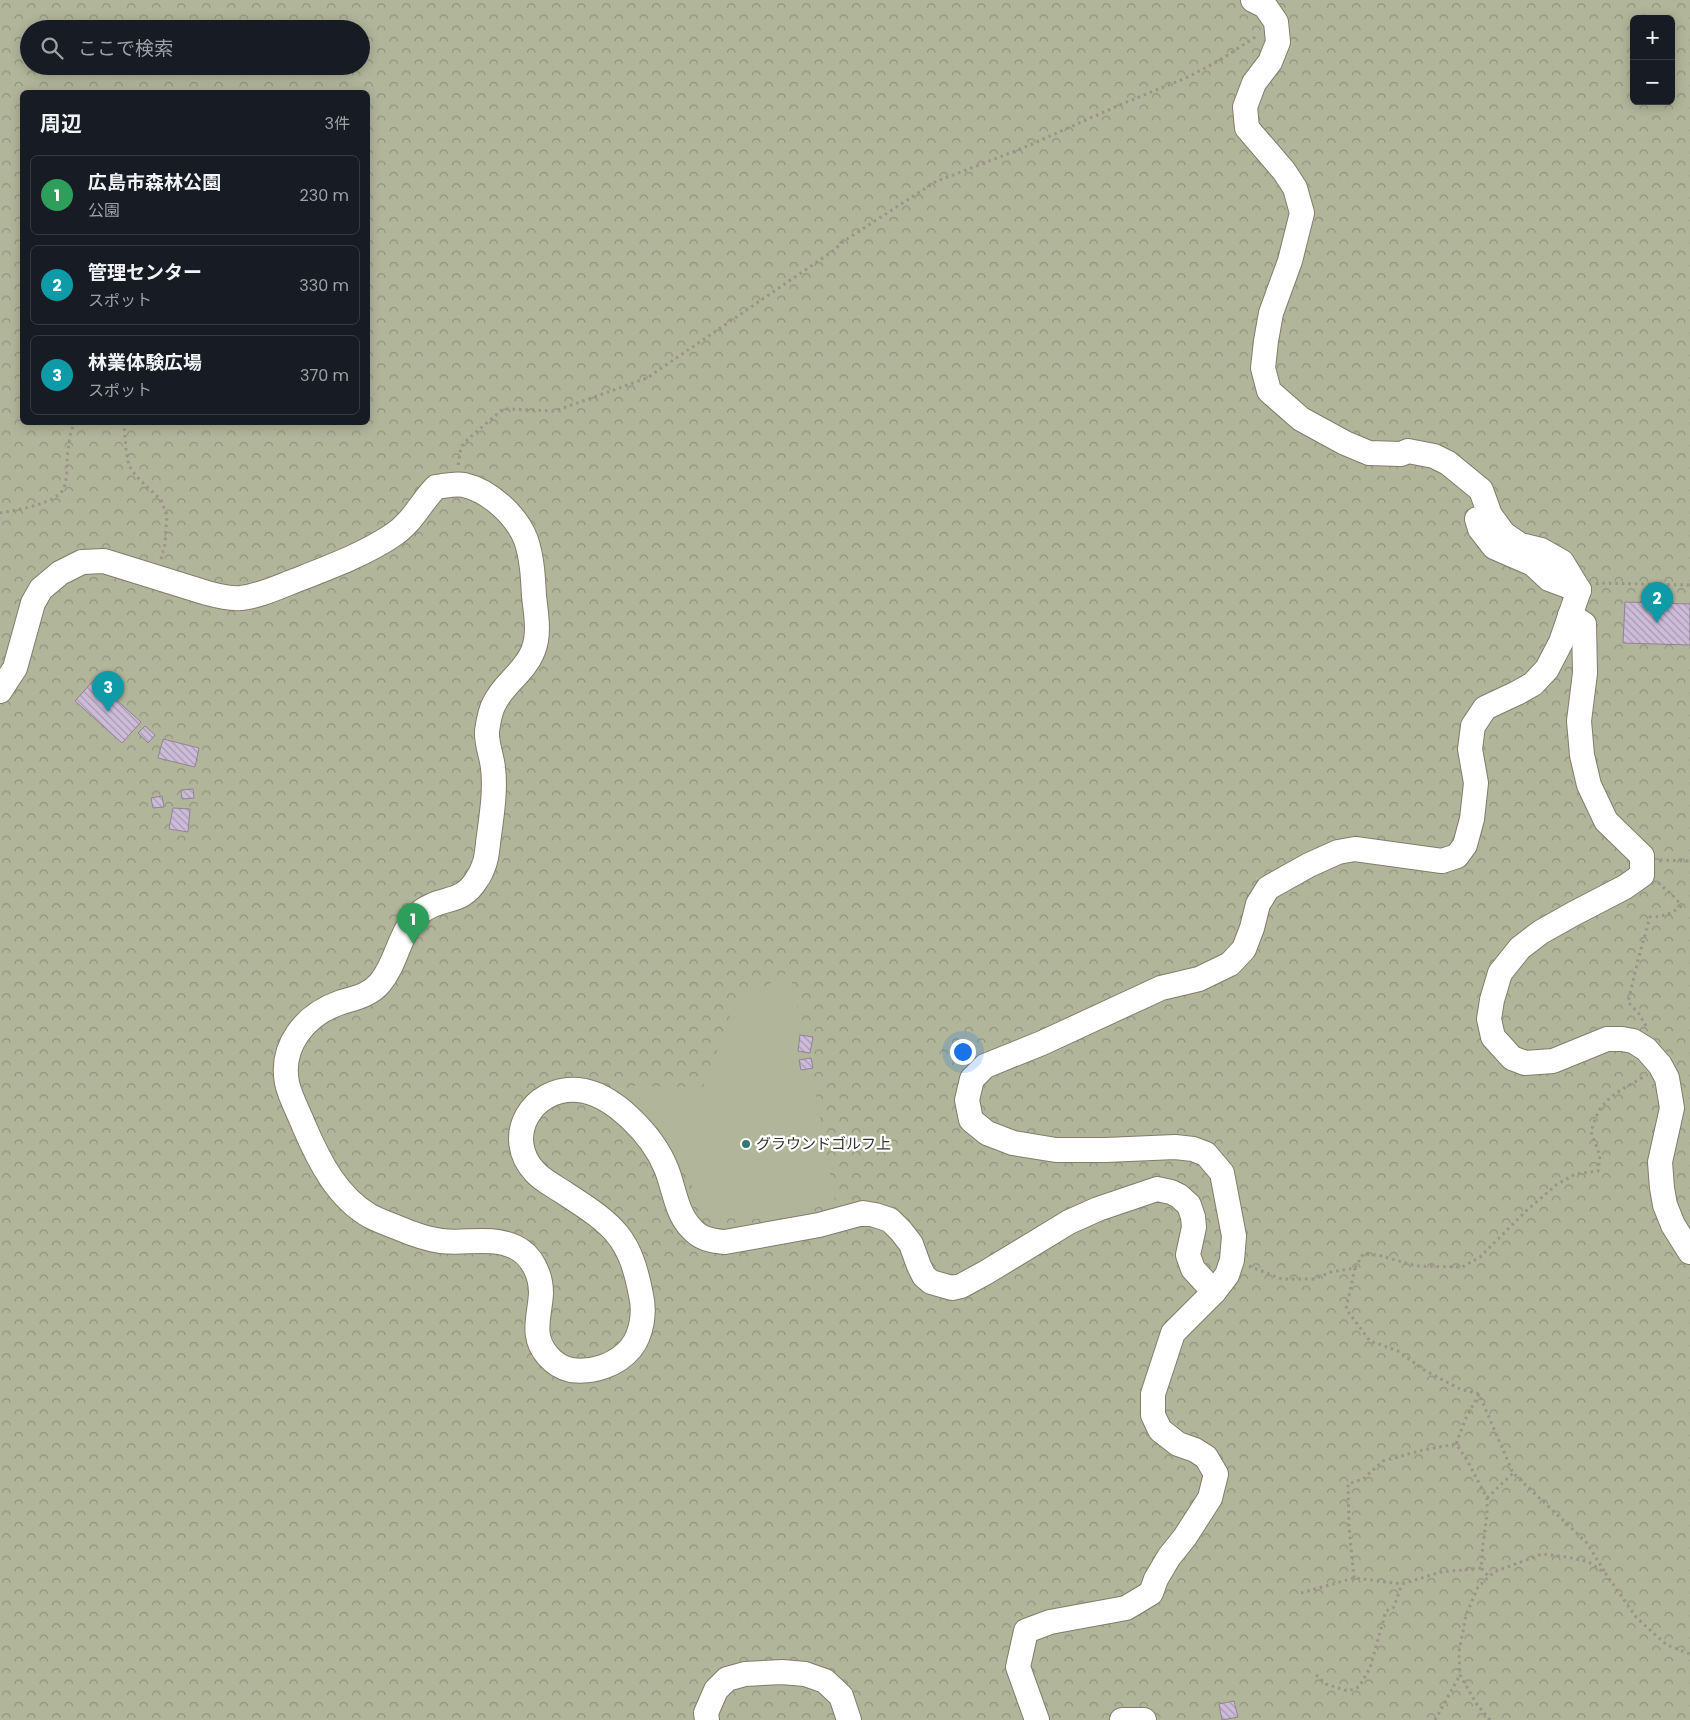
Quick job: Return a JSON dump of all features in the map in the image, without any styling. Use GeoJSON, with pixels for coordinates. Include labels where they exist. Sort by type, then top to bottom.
{"type":"FeatureCollection","features":[{"type":"Feature","properties":{"kind":"street"},"geometry":{"type":"LineString","coordinates":[[1037,1720],[1018,1667],[1026,1632],[1050,1622],[1126,1608],[1151,1593],[1156,1579],[1210,1498],[1216,1474],[1206,1457],[1195,1450],[1178,1444],[1160,1430],[1153,1414],[1153,1394],[1173,1333],[1214,1292],[1226,1276],[1232,1260],[1234,1236],[1222,1173],[1206,1154],[1193,1149],[1175,1147],[1056,1150],[1013,1143],[987,1133],[971,1120],[967,1100],[972,1079],[985,1066],[1042,1043],[1161,988],[1200,979],[1230,964],[1244,950],[1258,904],[1268,888],[1309,865],[1338,852],[1355,849],[1442,861],[1457,856],[1465,846],[1472,819],[1476,783],[1470,749],[1473,726],[1485,708],[1533,684],[1548,669],[1561,642],[1579,590],[1562,562],[1541,550],[1520,546],[1504,534],[1490,515],[1481,490],[1448,463],[1434,456],[1408,451],[1401,454],[1370,453],[1345,443],[1301,419],[1269,391],[1263,368],[1266,341],[1272,313],[1290,260],[1302,213],[1295,188],[1284,171],[1247,128],[1244,107],[1254,83],[1270,62],[1278,42],[1276,22],[1265,6],[1253,0]]}},
{"type":"Feature","properties":{"kind":"street"},"geometry":{"type":"LineString","coordinates":[[0,691],[16,668],[33,603],[41,589],[60,573],[82,562],[104,561],[223,597],[241,598],[264,593],[373,547],[394,535],[408,524],[425,499],[436,487],[457,484],[468,486],[494,500],[519,525],[527,544],[532,569],[537,629],[535,648],[524,666],[494,704],[486,734],[494,773],[491,824],[486,862],[476,882],[465,894],[455,900],[430,906],[419,913],[409,925],[388,971],[378,987],[365,995],[322,1010],[308,1020],[298,1031],[292,1044],[286,1064],[287,1085],[315,1152],[336,1186],[355,1205],[370,1216],[407,1231],[442,1242],[493,1240],[511,1245],[526,1253],[536,1268],[541,1287],[536,1329],[538,1343],[546,1355],[559,1366],[571,1370],[593,1371],[622,1356],[631,1348],[638,1337],[643,1304],[632,1256],[623,1240],[600,1216],[539,1176],[524,1157],[519,1140],[524,1122],[535,1104],[549,1094],[562,1090],[593,1093],[607,1099],[637,1126],[660,1154],[683,1218],[692,1230],[702,1237],[711,1240],[725,1242],[819,1225],[862,1213],[875,1215],[890,1220],[901,1231],[911,1244],[924,1276],[931,1282],[952,1288],[961,1286],[985,1273],[1069,1222],[1098,1209],[1157,1189],[1179,1196],[1189,1205],[1194,1227],[1188,1255],[1193,1269],[1214,1292]]}},
{"type":"Feature","properties":{"kind":"street"},"geometry":{"type":"LineString","coordinates":[[1570,615],[1584,624],[1585,673],[1579,720],[1582,755],[1589,785],[1606,820],[1642,866],[1625,888],[1573,914],[1542,932],[1520,948],[1500,973],[1492,1000],[1489,1019],[1493,1037],[1512,1058],[1525,1062],[1553,1061],[1607,1039],[1622,1039],[1633,1041],[1646,1049],[1660,1065],[1667,1078],[1672,1108],[1660,1162],[1662,1188],[1665,1205],[1673,1225],[1690,1252]]}},
{"type":"Feature","properties":{"kind":"street"},"geometry":{"type":"LineString","coordinates":[[707,1720],[706,1713],[716,1690],[727,1679],[745,1674],[782,1672],[805,1674],[824,1681],[841,1696],[849,1720]]}},
{"type":"Feature","properties":{"kind":"street"},"geometry":{"type":"LineString","coordinates":[[1122,1720],[1144,1720]]}},
{"type":"Feature","properties":{"kind":"path"},"geometry":{"type":"LineString","coordinates":[[457,484],[461,448],[468,439],[503,409],[555,411],[647,378],[833,251],[844,241],[928,186],[1188,77],[1220,60],[1262,33]]}},
{"type":"Feature","properties":{"kind":"path"},"geometry":{"type":"LineString","coordinates":[[0,513],[50,500],[60,493],[64,487],[68,450],[74,425]]}},
{"type":"Feature","properties":{"kind":"path"},"geometry":{"type":"LineString","coordinates":[[124,425],[129,466],[137,477],[161,500],[167,515],[165,544],[155,577]]}},
{"type":"Feature","properties":{"kind":"path"},"geometry":{"type":"LineString","coordinates":[[1579,590],[1599,583],[1690,585]]}},
{"type":"Feature","properties":{"kind":"path"},"geometry":{"type":"LineString","coordinates":[[1642,866],[1670,862],[1690,862]]}},
{"type":"Feature","properties":{"kind":"path"},"geometry":{"type":"LineString","coordinates":[[1642,866],[1664,888],[1671,892],[1682,906],[1673,913],[1661,917],[1650,917],[1628,1002],[1645,1023],[1647,1031]]}},
{"type":"Feature","properties":{"kind":"path"},"geometry":{"type":"LineString","coordinates":[[1479,1394],[1460,1389],[1424,1370],[1398,1351],[1370,1341],[1346,1309],[1355,1268],[1363,1254],[1378,1255],[1416,1266],[1462,1267],[1480,1257],[1526,1211],[1556,1185],[1575,1174],[1598,1171],[1600,1156],[1591,1132],[1598,1112],[1610,1099],[1627,1086],[1660,1065]]}},
{"type":"Feature","properties":{"kind":"path"},"geometry":{"type":"LineString","coordinates":[[1232,1260],[1282,1279],[1314,1279],[1331,1272],[1355,1268]]}},
{"type":"Feature","properties":{"kind":"path"},"geometry":{"type":"LineString","coordinates":[[1456,1444],[1464,1420],[1479,1394]]}},
{"type":"Feature","properties":{"kind":"path"},"geometry":{"type":"LineString","coordinates":[[1479,1394],[1513,1473],[1587,1543],[1636,1618],[1667,1645],[1690,1654]]}},
{"type":"Feature","properties":{"kind":"path"},"geometry":{"type":"LineString","coordinates":[[1456,1444],[1467,1460],[1487,1498],[1481,1568],[1489,1577]]}},
{"type":"Feature","properties":{"kind":"path"},"geometry":{"type":"LineString","coordinates":[[1354,1578],[1349,1527],[1348,1484],[1363,1479],[1383,1461],[1423,1450],[1456,1444]]}},
{"type":"Feature","properties":{"kind":"path"},"geometry":{"type":"LineString","coordinates":[[1487,1498],[1513,1473]]}},
{"type":"Feature","properties":{"kind":"path"},"geometry":{"type":"LineString","coordinates":[[1435,1720],[1460,1674],[1460,1652],[1466,1615],[1478,1587],[1494,1572],[1542,1554],[1589,1562],[1606,1574]]}},
{"type":"Feature","properties":{"kind":"path"},"geometry":{"type":"LineString","coordinates":[[1301,1593],[1354,1578],[1402,1584],[1441,1572],[1481,1568]]}},
{"type":"Feature","properties":{"kind":"path"},"geometry":{"type":"LineString","coordinates":[[1316,1675],[1326,1684],[1348,1691],[1359,1687],[1370,1668],[1386,1611],[1394,1607],[1402,1584]]}},
{"type":"Feature","properties":{"kind":"path"},"geometry":{"type":"LineString","coordinates":[[1460,1674],[1476,1703],[1490,1720]]}},
{"type":"Feature","properties":{"kind":"green space"},"geometry":{"type":"Polygon","coordinates":[[[0,0],[1690,0],[1690,1720],[0,1720],[0,0]]]}},
{"type":"Feature","properties":{"kind":"green space","name":"グラウンドゴルフ上"},"geometry":{"type":"Polygon","coordinates":[[[789,971],[810,1060],[835,1202],[778,1219],[711,1218],[633,1086],[703,1087],[734,1006],[789,971]]]}},
{"type":"Feature","properties":{"kind":"building"},"geometry":{"type":"Polygon","coordinates":[[[1625,602],[1690,604],[1690,645],[1623,643],[1625,602]]]}},
{"type":"Feature","properties":{"kind":"building"},"geometry":{"type":"Polygon","coordinates":[[[94,680],[141,722],[122,743],[75,701],[94,680]]]}},
{"type":"Feature","properties":{"kind":"building"},"geometry":{"type":"Polygon","coordinates":[[[145,726],[155,735],[148,743],[138,733],[145,726]]]}},
{"type":"Feature","properties":{"kind":"building"},"geometry":{"type":"Polygon","coordinates":[[[163,739],[199,748],[195,767],[158,758],[163,739]]]}},
{"type":"Feature","properties":{"kind":"building"},"geometry":{"type":"Polygon","coordinates":[[[193,789],[194,798],[182,799],[181,790],[193,789]]]}},
{"type":"Feature","properties":{"kind":"building"},"geometry":{"type":"Polygon","coordinates":[[[162,796],[164,807],[153,808],[151,798],[162,796]]]}},
{"type":"Feature","properties":{"kind":"building"},"geometry":{"type":"Polygon","coordinates":[[[173,808],[190,809],[188,832],[169,829],[173,808]]]}},
{"type":"Feature","properties":{"kind":"building"},"geometry":{"type":"Polygon","coordinates":[[[800,1035],[813,1037],[810,1053],[798,1051],[800,1035]]]}},
{"type":"Feature","properties":{"kind":"building"},"geometry":{"type":"Polygon","coordinates":[[[811,1058],[813,1068],[801,1070],[799,1060],[811,1058]]]}},
{"type":"Feature","properties":{"kind":"building"},"geometry":{"type":"Polygon","coordinates":[[[1234,1701],[1238,1717],[1222,1720],[1219,1704],[1234,1701]]]}},
{"type":"Feature","properties":{"kind":"place","name":"管理センター"},"geometry":{"type":"Point","coordinates":[1657,623]}},
{"type":"Feature","properties":{"kind":"place","name":"林業体験広場"},"geometry":{"type":"Point","coordinates":[108,712]}},
{"type":"Feature","properties":{"kind":"place","name":"広島市森林公園"},"geometry":{"type":"Point","coordinates":[413,944]}},
{"type":"Feature","properties":{"kind":"place","name":"グラウンドゴルフ上"},"geometry":{"type":"Point","coordinates":[746,1144]}}]}
